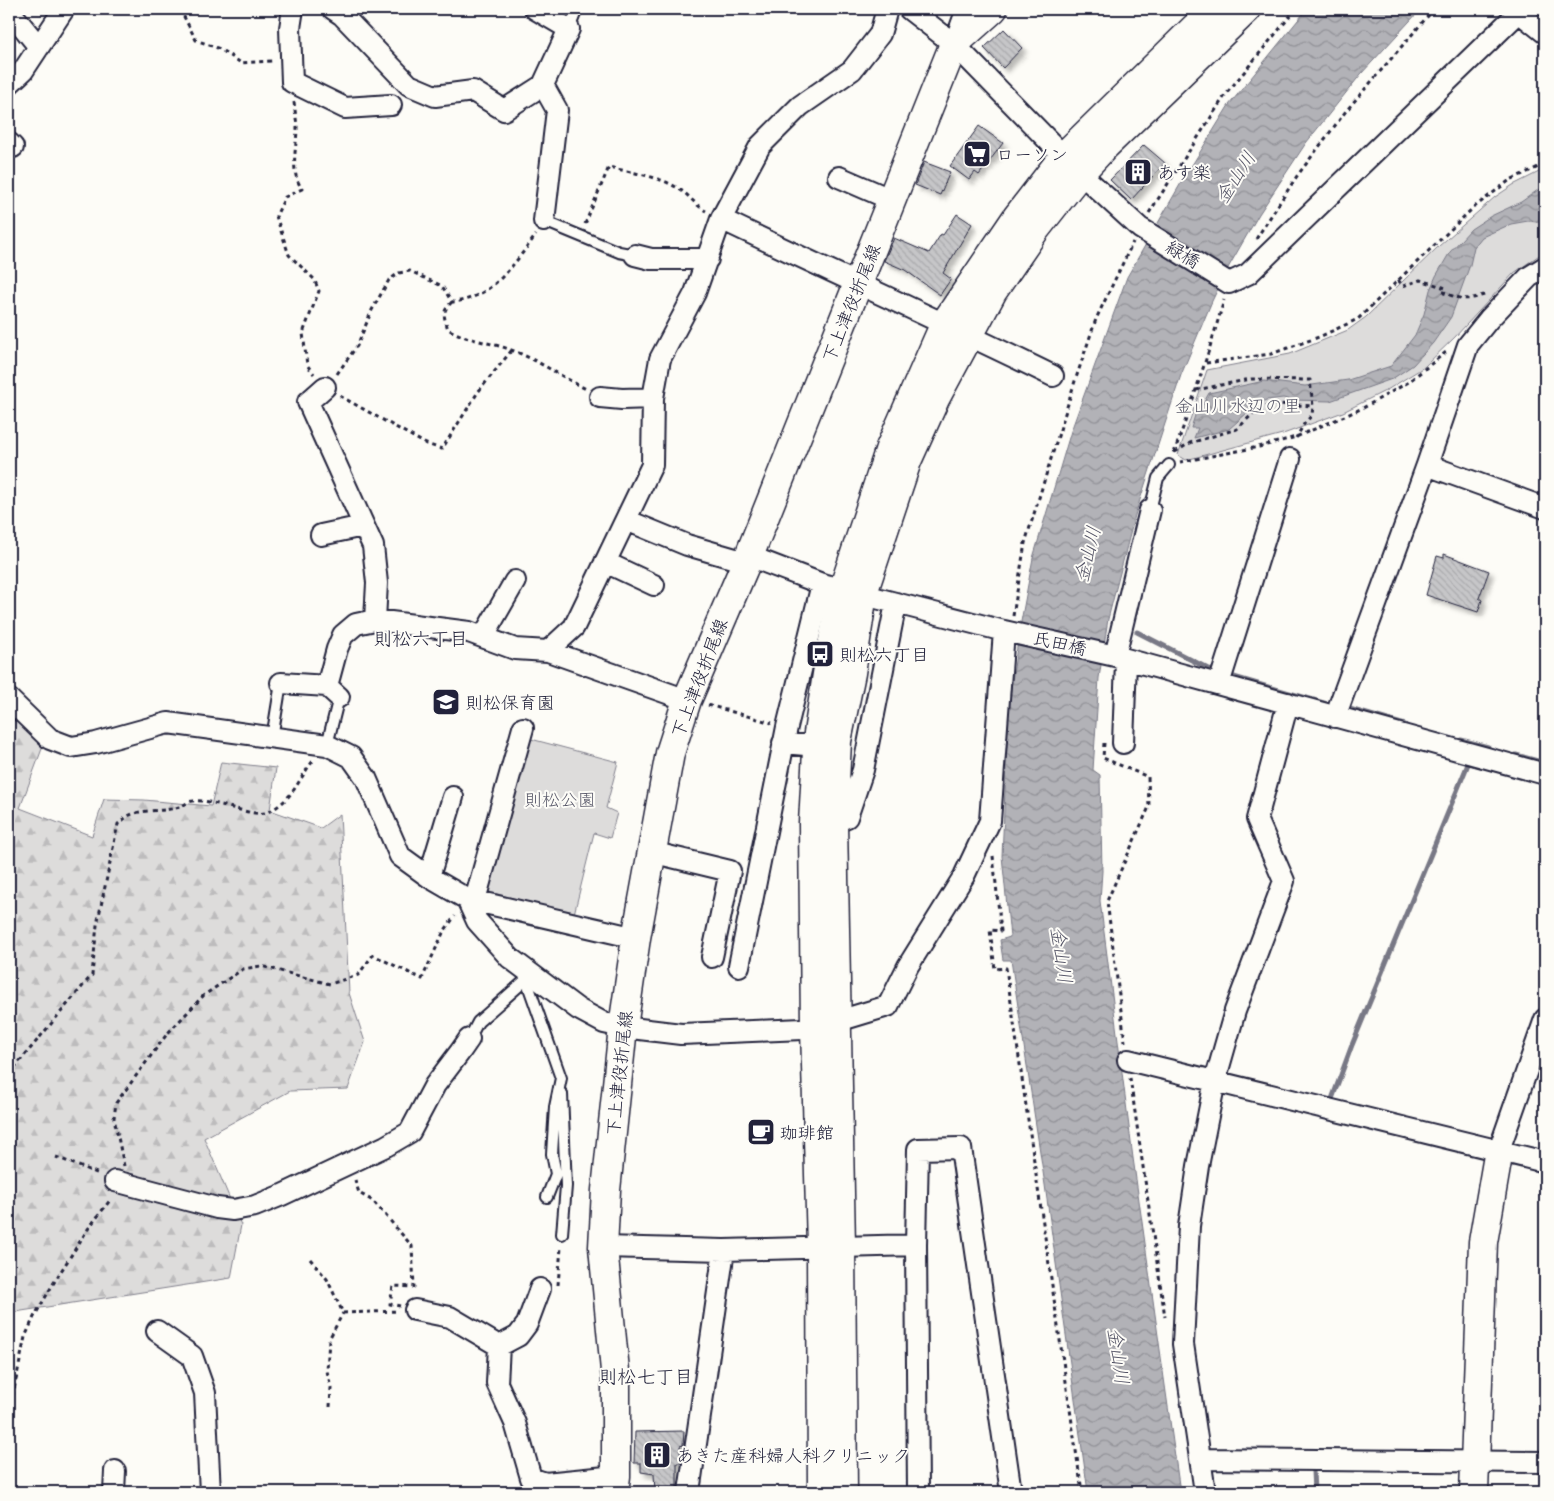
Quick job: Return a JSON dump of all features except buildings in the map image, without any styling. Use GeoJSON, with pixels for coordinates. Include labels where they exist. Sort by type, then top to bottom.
{"type":"FeatureCollection","features":[{"type":"Feature","properties":{"kind":"street"},"geometry":{"type":"LineString","coordinates":[[9,84],[23,71],[64,9]]}},
{"type":"Feature","properties":{"kind":"street"},"geometry":{"type":"LineString","coordinates":[[294,9],[290,28],[292,82],[345,108],[391,105]]}},
{"type":"Feature","properties":{"kind":"street"},"geometry":{"type":"LineString","coordinates":[[333,9],[342,15],[410,85],[435,96],[473,91],[504,110],[543,85],[568,29],[535,9]]}},
{"type":"Feature","properties":{"kind":"street"},"geometry":{"type":"LineString","coordinates":[[548,651],[574,627],[652,465],[653,398],[660,359],[696,293],[721,219],[760,146],[800,106],[852,70],[880,34],[888,9]]}},
{"type":"Feature","properties":{"kind":"street","name":"緑橋"},"geometry":{"type":"LineString","coordinates":[[909,9],[954,44],[1072,165],[1140,228],[1229,283],[1248,274],[1517,10]]}},
{"type":"Feature","properties":{"kind":"street"},"geometry":{"type":"LineString","coordinates":[[954,44],[967,9]]}},
{"type":"Feature","properties":{"kind":"street","name":"下上津役折尾線"},"geometry":{"type":"LineString","coordinates":[[615,1484],[616,1381],[603,1247],[606,1190],[623,1028],[636,938],[670,753],[697,703],[747,559],[859,285],[954,44],[993,9]]}},
{"type":"Feature","properties":{"kind":"street"},"geometry":{"type":"LineString","coordinates":[[739,966],[785,735],[843,589],[907,461],[935,398],[957,329],[993,291],[1030,238],[1072,165],[1214,9]]}},
{"type":"Feature","properties":{"kind":"street"},"geometry":{"type":"LineString","coordinates":[[1072,165],[1106,145],[1247,9]]}},
{"type":"Feature","properties":{"kind":"street"},"geometry":{"type":"LineString","coordinates":[[9,10],[39,47]]}},
{"type":"Feature","properties":{"kind":"street"},"geometry":{"type":"LineString","coordinates":[[1517,10],[1545,33]]}},
{"type":"Feature","properties":{"kind":"street"},"geometry":{"type":"LineString","coordinates":[[543,85],[557,110],[544,221]]}},
{"type":"Feature","properties":{"kind":"street"},"geometry":{"type":"LineString","coordinates":[[839,177],[892,200]]}},
{"type":"Feature","properties":{"kind":"street"},"geometry":{"type":"LineString","coordinates":[[721,219],[1053,376]]}},
{"type":"Feature","properties":{"kind":"street"},"geometry":{"type":"LineString","coordinates":[[635,256],[651,259],[708,259]]}},
{"type":"Feature","properties":{"kind":"street"},"geometry":{"type":"LineString","coordinates":[[1335,717],[1427,465],[1468,345],[1489,319],[1529,277],[1545,267]]}},
{"type":"Feature","properties":{"kind":"street"},"geometry":{"type":"LineString","coordinates":[[324,387],[308,402],[373,546],[377,583],[375,620]]}},
{"type":"Feature","properties":{"kind":"street"},"geometry":{"type":"LineString","coordinates":[[600,397],[622,399],[653,398]]}},
{"type":"Feature","properties":{"kind":"street"},"geometry":{"type":"LineString","coordinates":[[1220,684],[1290,459]]}},
{"type":"Feature","properties":{"kind":"street"},"geometry":{"type":"LineString","coordinates":[[1427,465],[1545,508]]}},
{"type":"Feature","properties":{"kind":"street"},"geometry":{"type":"LineString","coordinates":[[1114,741],[1116,657],[1150,510]]}},
{"type":"Feature","properties":{"kind":"street","name":"氏田橋"},"geometry":{"type":"LineString","coordinates":[[626,520],[687,545],[747,559],[843,589],[1220,684],[1545,774]]}},
{"type":"Feature","properties":{"kind":"street"},"geometry":{"type":"LineString","coordinates":[[321,535],[364,526]]}},
{"type":"Feature","properties":{"kind":"street"},"geometry":{"type":"LineString","coordinates":[[605,562],[654,585]]}},
{"type":"Feature","properties":{"kind":"street"},"geometry":{"type":"LineString","coordinates":[[483,637],[515,581]]}},
{"type":"Feature","properties":{"kind":"street"},"geometry":{"type":"LineString","coordinates":[[843,589],[829,661],[817,746],[813,823],[826,1025],[831,1247],[843,1492]]}},
{"type":"Feature","properties":{"kind":"street"},"geometry":{"type":"LineString","coordinates":[[826,1025],[832,822],[837,741],[851,672],[843,589]]}},
{"type":"Feature","properties":{"kind":"street"},"geometry":{"type":"LineString","coordinates":[[832,822],[847,817],[863,770],[896,603]]}},
{"type":"Feature","properties":{"kind":"street"},"geometry":{"type":"LineString","coordinates":[[281,683],[333,692],[337,649],[343,635],[356,624],[375,620],[468,632],[514,648],[548,651],[697,703]]}},
{"type":"Feature","properties":{"kind":"street"},"geometry":{"type":"LineString","coordinates":[[523,728],[471,899],[477,921],[528,977],[604,1024],[623,1028],[681,1034],[826,1025],[888,1006],[908,966],[964,876],[990,821],[1008,632]]}},
{"type":"Feature","properties":{"kind":"street"},"geometry":{"type":"LineString","coordinates":[[9,699],[50,739],[71,747],[96,743],[168,723],[326,745],[351,757],[366,778],[400,856],[429,877],[471,899],[636,938]]}},
{"type":"Feature","properties":{"kind":"street"},"geometry":{"type":"LineString","coordinates":[[1205,1492],[1183,1344],[1189,1226],[1198,1166],[1215,1081],[1234,1011],[1284,881],[1257,819],[1288,703]]}},
{"type":"Feature","properties":{"kind":"street"},"geometry":{"type":"LineString","coordinates":[[785,735],[817,746]]}},
{"type":"Feature","properties":{"kind":"street"},"geometry":{"type":"LineString","coordinates":[[429,877],[453,798]]}},
{"type":"Feature","properties":{"kind":"street"},"geometry":{"type":"LineString","coordinates":[[651,852],[730,871],[712,957]]}},
{"type":"Feature","properties":{"kind":"street"},"geometry":{"type":"LineString","coordinates":[[1474,1492],[1483,1242],[1499,1150],[1545,1019]]}},
{"type":"Feature","properties":{"kind":"street"},"geometry":{"type":"LineString","coordinates":[[122,1183],[217,1208],[233,1210],[255,1206],[273,1199],[386,1146],[410,1132],[435,1085],[469,1039]]}},
{"type":"Feature","properties":{"kind":"street"},"geometry":{"type":"LineString","coordinates":[[1128,1060],[1545,1162]]}},
{"type":"Feature","properties":{"kind":"street"},"geometry":{"type":"LineString","coordinates":[[918,1492],[916,1245],[918,1149],[961,1148],[1011,1492]]}},
{"type":"Feature","properties":{"kind":"street"},"geometry":{"type":"LineString","coordinates":[[603,1247],[724,1250],[916,1245]]}},
{"type":"Feature","properties":{"kind":"street"},"geometry":{"type":"LineString","coordinates":[[822,1492],[831,1247]]}},
{"type":"Feature","properties":{"kind":"street"},"geometry":{"type":"LineString","coordinates":[[689,1492],[724,1250]]}},
{"type":"Feature","properties":{"kind":"street"},"geometry":{"type":"LineString","coordinates":[[499,1346],[518,1336],[528,1324],[540,1289]]}},
{"type":"Feature","properties":{"kind":"street"},"geometry":{"type":"LineString","coordinates":[[415,1310],[450,1317],[499,1346]]}},
{"type":"Feature","properties":{"kind":"street"},"geometry":{"type":"LineString","coordinates":[[157,1331],[192,1356],[205,1394],[210,1492]]}},
{"type":"Feature","properties":{"kind":"street"},"geometry":{"type":"LineString","coordinates":[[499,1346],[497,1383],[515,1423],[531,1478],[545,1483],[615,1484]]}},
{"type":"Feature","properties":{"kind":"street"},"geometry":{"type":"LineString","coordinates":[[1200,1459],[1545,1462]]}},
{"type":"Feature","properties":{"kind":"street"},"geometry":{"type":"LineString","coordinates":[[114,1492],[115,1471]]}},
{"type":"Feature","properties":{"kind":"lane"},"geometry":{"type":"LineString","coordinates":[[568,29],[577,9]]}},
{"type":"Feature","properties":{"kind":"lane"},"geometry":{"type":"LineString","coordinates":[[544,221],[619,252],[635,256]]}},
{"type":"Feature","properties":{"kind":"lane"},"geometry":{"type":"LineString","coordinates":[[1150,510],[1158,478],[1168,465]]}},
{"type":"Feature","properties":{"kind":"lane"},"geometry":{"type":"LineString","coordinates":[[272,738],[281,683]]}},
{"type":"Feature","properties":{"kind":"lane"},"geometry":{"type":"LineString","coordinates":[[326,745],[333,692]]}},
{"type":"Feature","properties":{"kind":"lane"},"geometry":{"type":"LineString","coordinates":[[469,1039],[478,1022],[528,977],[561,1078],[566,1186],[562,1234]]}},
{"type":"Feature","properties":{"kind":"lane"},"geometry":{"type":"LineString","coordinates":[[547,1197],[556,1174],[552,1154],[555,1107],[561,1078]]}},
{"type":"Feature","properties":{"kind":"path"},"geometry":{"type":"LineString","coordinates":[[180,9],[196,40],[220,48],[241,63],[291,60]]}},
{"type":"Feature","properties":{"kind":"path"},"geometry":{"type":"LineString","coordinates":[[1008,632],[1025,544],[1096,319],[1140,228],[1226,94],[1296,9]]}},
{"type":"Feature","properties":{"kind":"path"},"geometry":{"type":"LineString","coordinates":[[292,82],[297,127],[294,168],[296,180],[302,189],[285,197],[276,216],[289,255],[314,280],[319,291],[303,333],[307,365],[324,387],[426,444],[442,449],[478,392],[512,350]]}},
{"type":"Feature","properties":{"kind":"path"},"geometry":{"type":"LineString","coordinates":[[1206,363],[1271,354],[1318,337],[1358,319],[1473,208],[1510,180],[1545,164]]}},
{"type":"Feature","properties":{"kind":"path"},"geometry":{"type":"LineString","coordinates":[[579,236],[609,167],[665,181],[680,190],[697,206]]}},
{"type":"Feature","properties":{"kind":"path"},"geometry":{"type":"LineString","coordinates":[[544,221],[537,234],[499,282],[486,291],[463,302],[452,302],[445,308],[444,317],[448,329],[460,336],[512,350],[537,361],[600,397]]}},
{"type":"Feature","properties":{"kind":"path"},"geometry":{"type":"LineString","coordinates":[[324,387],[342,370],[357,346],[380,294],[394,276],[410,270],[442,286],[452,302]]}},
{"type":"Feature","properties":{"kind":"path"},"geometry":{"type":"LineString","coordinates":[[1398,280],[1403,286],[1420,280],[1446,288],[1444,293],[1462,300],[1470,300],[1489,294]]}},
{"type":"Feature","properties":{"kind":"path"},"geometry":{"type":"LineString","coordinates":[[1168,465],[1259,447],[1296,437],[1363,408],[1400,388],[1452,348]]}},
{"type":"Feature","properties":{"kind":"path"},"geometry":{"type":"LineString","coordinates":[[1195,390],[1251,379],[1310,380],[1313,406],[1312,415],[1296,437]]}},
{"type":"Feature","properties":{"kind":"path"},"geometry":{"type":"LineString","coordinates":[[1174,452],[1190,443],[1237,429],[1259,408],[1277,404],[1313,406]]}},
{"type":"Feature","properties":{"kind":"path"},"geometry":{"type":"LineString","coordinates":[[697,703],[785,735]]}},
{"type":"Feature","properties":{"kind":"path"},"geometry":{"type":"LineString","coordinates":[[1114,741],[1103,758],[1148,777],[1149,806],[1107,901],[1166,1326]]}},
{"type":"Feature","properties":{"kind":"path"},"geometry":{"type":"LineString","coordinates":[[9,1074],[92,975],[97,924],[118,824],[131,814],[180,807],[193,801],[223,805],[254,813],[266,813],[285,801],[296,789],[307,769],[326,745]]}},
{"type":"Feature","properties":{"kind":"path"},"geometry":{"type":"LineString","coordinates":[[990,821],[1001,930],[990,930],[995,969],[1006,968],[1082,1492]]}},
{"type":"Feature","properties":{"kind":"path"},"geometry":{"type":"LineString","coordinates":[[9,1403],[12,1399],[25,1337],[45,1296],[88,1229],[122,1183],[114,1118],[116,1103],[167,1034],[204,995],[243,970],[261,966],[330,984],[358,975],[374,954],[422,979],[443,932],[471,899]]}},
{"type":"Feature","properties":{"kind":"path"},"geometry":{"type":"LineString","coordinates":[[56,1156],[122,1183]]}},
{"type":"Feature","properties":{"kind":"path"},"geometry":{"type":"LineString","coordinates":[[349,1163],[360,1193],[373,1201],[412,1246],[414,1287],[393,1286],[390,1304],[415,1310]]}},
{"type":"Feature","properties":{"kind":"path"},"geometry":{"type":"LineString","coordinates":[[540,1289],[558,1287],[562,1234]]}},
{"type":"Feature","properties":{"kind":"path"},"geometry":{"type":"LineString","coordinates":[[310,1258],[327,1279],[342,1313]]}},
{"type":"Feature","properties":{"kind":"path"},"geometry":{"type":"LineString","coordinates":[[342,1313],[415,1310]]}},
{"type":"Feature","properties":{"kind":"path"},"geometry":{"type":"LineString","coordinates":[[330,1407],[331,1388],[327,1371],[329,1339],[342,1313]]}},
{"type":"Feature","properties":{"kind":"green space","name":"金山川水辺の里"},"geometry":{"type":"Polygon","coordinates":[[[1545,169],[1545,251],[1514,273],[1455,337],[1424,367],[1387,390],[1343,412],[1286,433],[1186,460],[1178,455],[1207,370],[1290,354],[1348,330],[1366,317],[1439,246],[1495,197],[1513,185],[1545,169]]]}},
{"type":"Feature","properties":{"kind":"green space"},"geometry":{"type":"Polygon","coordinates":[[[9,713],[43,746],[20,808],[92,836],[104,799],[144,800],[211,806],[221,762],[276,768],[270,810],[321,828],[340,814],[349,993],[365,1042],[348,1089],[290,1091],[204,1138],[241,1225],[231,1278],[9,1313],[9,713]]]}},
{"type":"Feature","properties":{"kind":"green space","name":"則松公園"},"geometry":{"type":"Polygon","coordinates":[[[527,738],[618,762],[606,808],[617,813],[610,838],[594,833],[574,914],[486,891],[527,738]]]}},
{"type":"Feature","properties":{"kind":"water","name":"金山川"},"geometry":{"type":"Polygon","coordinates":[[[1307,9],[1421,9],[1361,74],[1306,143],[1259,214],[1228,268],[1181,375],[1135,515],[1108,619],[1099,678],[1093,770],[1100,775],[1102,871],[1100,901],[1133,1158],[1180,1492],[1088,1492],[1011,960],[1003,960],[1000,940],[1010,937],[1002,856],[1009,702],[1020,627],[1033,558],[1071,431],[1127,277],[1181,183],[1229,105],[1307,9]]]}},
{"type":"Feature","properties":{"kind":"water"},"geometry":{"type":"Polygon","coordinates":[[[1545,185],[1545,223],[1528,221],[1511,224],[1482,237],[1474,247],[1470,265],[1451,317],[1433,343],[1413,365],[1392,379],[1330,401],[1283,398],[1266,400],[1255,406],[1229,429],[1194,438],[1198,428],[1191,428],[1198,406],[1203,404],[1209,393],[1264,381],[1305,386],[1348,380],[1391,366],[1415,335],[1424,314],[1430,290],[1450,252],[1471,229],[1491,216],[1521,202],[1545,185]]]}},
{"type":"Feature","properties":{"kind":"waterway"},"geometry":{"type":"LineString","coordinates":[[1137,632],[1218,672]]}},
{"type":"Feature","properties":{"kind":"waterway"},"geometry":{"type":"LineString","coordinates":[[1227,675],[1334,706]]}},
{"type":"Feature","properties":{"kind":"waterway"},"geometry":{"type":"LineString","coordinates":[[1346,708],[1405,725]]}},
{"type":"Feature","properties":{"kind":"waterway"},"geometry":{"type":"LineString","coordinates":[[1461,740],[1488,747]]}},
{"type":"Feature","properties":{"kind":"waterway"},"geometry":{"type":"LineString","coordinates":[[1516,755],[1545,763]]}},
{"type":"Feature","properties":{"kind":"waterway"},"geometry":{"type":"LineString","coordinates":[[1332,1099],[1352,1045],[1468,764]]}},
{"type":"Feature","properties":{"kind":"waterway"},"geometry":{"type":"LineString","coordinates":[[1313,1471],[1314,1492]]}},
{"type":"Feature","properties":{"kind":"place","name":"ローソン"},"geometry":{"type":"Point","coordinates":[977,154]}},
{"type":"Feature","properties":{"kind":"place","name":"あす楽"},"geometry":{"type":"Point","coordinates":[1138,172]}},
{"type":"Feature","properties":{"kind":"place","name":"則松六丁目"},"geometry":{"type":"Point","coordinates":[820,654]}},
{"type":"Feature","properties":{"kind":"place","name":"則松保育園"},"geometry":{"type":"Point","coordinates":[446,702]}},
{"type":"Feature","properties":{"kind":"place","name":"珈琲館"},"geometry":{"type":"Point","coordinates":[761,1132]}},
{"type":"Feature","properties":{"kind":"place","name":"あきた産科婦人科クリニック"},"geometry":{"type":"Point","coordinates":[657,1455]}},
{"type":"Feature","properties":{"kind":"district","name":"則松六丁目"},"geometry":{"type":"Point","coordinates":[421,638]}},
{"type":"Feature","properties":{"kind":"district","name":"則松七丁目"},"geometry":{"type":"Point","coordinates":[646,1376]}}]}
